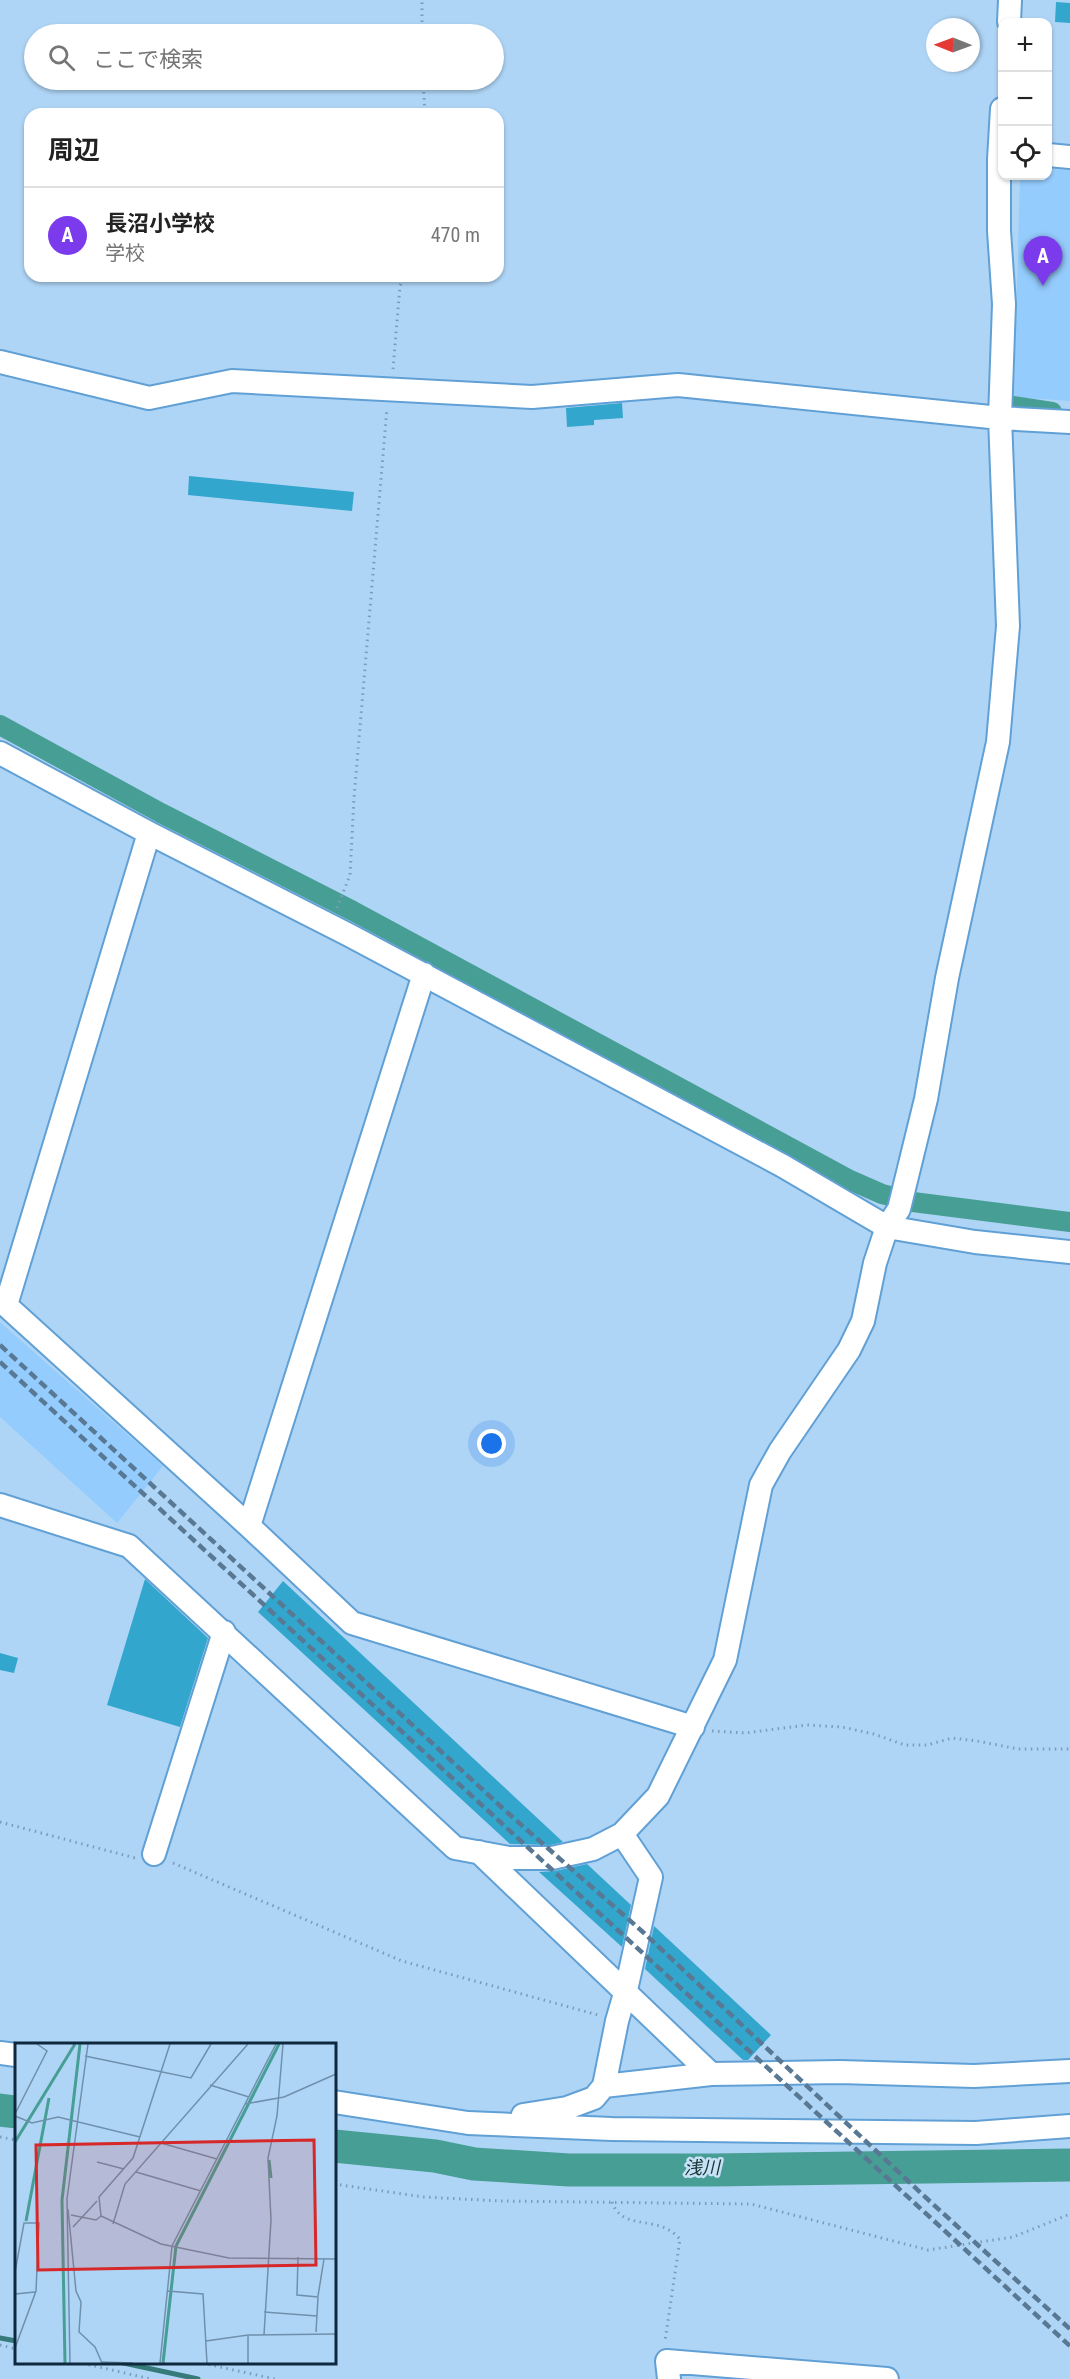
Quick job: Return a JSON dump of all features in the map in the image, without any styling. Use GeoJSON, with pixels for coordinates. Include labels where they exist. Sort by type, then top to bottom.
{"type":"FeatureCollection","features":[{"type":"Feature","properties":{"kind":"street"},"geometry":{"type":"LineString","coordinates":[[1009,18],[1010,0]]}},
{"type":"Feature","properties":{"kind":"street"},"geometry":{"type":"LineString","coordinates":[[1052,156],[1070,157]]}},
{"type":"Feature","properties":{"kind":"street"},"geometry":{"type":"LineString","coordinates":[[0,1505],[129,1546],[455,1848],[509,1858],[552,1858],[593,1849],[622,1834],[657,1796],[725,1660],[761,1485],[780,1451],[849,1350],[863,1321],[875,1263],[905,1187],[926,1099],[947,978],[998,742],[1008,626],[1000,418],[1004,304],[999,231],[1000,180]]}},
{"type":"Feature","properties":{"kind":"street"},"geometry":{"type":"LineString","coordinates":[[0,362],[149,398],[232,381],[532,397],[678,385],[1000,418],[1070,422]]}},
{"type":"Feature","properties":{"kind":"street"},"geometry":{"type":"LineString","coordinates":[[0,753],[149,833],[424,974],[783,1166],[893,1218],[975,1242],[1070,1252]]}},
{"type":"Feature","properties":{"kind":"street"},"geometry":{"type":"LineString","coordinates":[[149,833],[3,1303],[249,1526],[352,1623],[693,1727]]}},
{"type":"Feature","properties":{"kind":"street"},"geometry":{"type":"LineString","coordinates":[[249,1526],[424,974]]}},
{"type":"Feature","properties":{"kind":"street"},"geometry":{"type":"LineString","coordinates":[[154,1854],[224,1632]]}},
{"type":"Feature","properties":{"kind":"street"},"geometry":{"type":"LineString","coordinates":[[468,2123],[567,2108],[594,2098],[604,2086],[651,1877],[622,1834]]}},
{"type":"Feature","properties":{"kind":"street"},"geometry":{"type":"LineString","coordinates":[[478,1852],[626,1990],[711,2074]]}},
{"type":"Feature","properties":{"kind":"street"},"geometry":{"type":"LineString","coordinates":[[0,2053],[15,2055]]}},
{"type":"Feature","properties":{"kind":"street"},"geometry":{"type":"LineString","coordinates":[[604,2086],[711,2074],[840,2072],[974,2076],[1070,2071]]}},
{"type":"Feature","properties":{"kind":"street"},"geometry":{"type":"LineString","coordinates":[[336,2102],[468,2123],[612,2129],[976,2133],[1070,2126]]}},
{"type":"Feature","properties":{"kind":"street"},"geometry":{"type":"LineString","coordinates":[[668,2370],[887,2379]]}},
{"type":"Feature","properties":{"kind":"path"},"geometry":{"type":"LineString","coordinates":[[422,0],[422,24]]}},
{"type":"Feature","properties":{"kind":"path"},"geometry":{"type":"LineString","coordinates":[[423,90],[424,108]]}},
{"type":"Feature","properties":{"kind":"path"},"geometry":{"type":"LineString","coordinates":[[342,898],[350,875],[354,798],[389,390],[395,362],[402,282]]}},
{"type":"Feature","properties":{"kind":"path"},"geometry":{"type":"LineString","coordinates":[[693,1727],[718,1733],[745,1733],[807,1725],[842,1727],[874,1734],[905,1745],[927,1744],[952,1738],[977,1740],[1018,1749],[1070,1749]]}},
{"type":"Feature","properties":{"kind":"path"},"geometry":{"type":"LineString","coordinates":[[0,1822],[132,1859],[154,1854],[402,1961],[617,2021]]}},
{"type":"Feature","properties":{"kind":"path"},"geometry":{"type":"LineString","coordinates":[[0,2137],[15,2139]]}},
{"type":"Feature","properties":{"kind":"path"},"geometry":{"type":"LineString","coordinates":[[336,2184],[423,2196],[500,2200],[751,2204],[928,2250],[1013,2237],[1070,2214]]}},
{"type":"Feature","properties":{"kind":"path"},"geometry":{"type":"LineString","coordinates":[[612,2202],[615,2212],[623,2217],[668,2229],[680,2239],[664,2337],[668,2370]]}},
{"type":"Feature","properties":{"kind":"path"},"geometry":{"type":"LineString","coordinates":[[0,2345],[15,2349]]}},
{"type":"Feature","properties":{"kind":"path"},"geometry":{"type":"LineString","coordinates":[[86,2364],[151,2379]]}},
{"type":"Feature","properties":{"kind":"path"},"geometry":{"type":"LineString","coordinates":[[206,2364],[274,2379]]}},
{"type":"Feature","properties":{"kind":"shaded area"},"geometry":{"type":"Polygon","coordinates":[[[1052,169],[1070,170],[1070,401],[1014,397],[1020,180],[1052,180],[1052,169]]]}},
{"type":"Feature","properties":{"kind":"shaded area"},"geometry":{"type":"Polygon","coordinates":[[[0,1322],[163,1466],[117,1523],[0,1417],[0,1322]]]}},
{"type":"Feature","properties":{"kind":"building"},"geometry":{"type":"Polygon","coordinates":[[[1056,2],[1070,3],[1070,23],[1055,22],[1056,2]]]}},
{"type":"Feature","properties":{"kind":"building"},"geometry":{"type":"Polygon","coordinates":[[[622,403],[623,418],[594,420],[594,425],[567,427],[566,408],[622,403]]]}},
{"type":"Feature","properties":{"kind":"building"},"geometry":{"type":"Polygon","coordinates":[[[189,476],[354,492],[352,511],[188,495],[189,476]]]}},
{"type":"Feature","properties":{"kind":"building"},"geometry":{"type":"Polygon","coordinates":[[[145,1579],[208,1638],[180,1727],[107,1705],[145,1579]]]}},
{"type":"Feature","properties":{"kind":"building"},"geometry":{"type":"Polygon","coordinates":[[[283,1581],[563,1842],[551,1845],[510,1844],[258,1612],[283,1581]]]}},
{"type":"Feature","properties":{"kind":"building"},"geometry":{"type":"Polygon","coordinates":[[[0,1653],[18,1658],[14,1673],[0,1670],[0,1653]]]}},
{"type":"Feature","properties":{"kind":"building"},"geometry":{"type":"Polygon","coordinates":[[[587,1864],[631,1905],[622,1947],[539,1872],[587,1864]]]}},
{"type":"Feature","properties":{"kind":"building"},"geometry":{"type":"Polygon","coordinates":[[[654,1926],[771,2035],[748,2060],[743,2060],[645,1969],[654,1926]]]}},
{"type":"Feature","properties":{"kind":"waterway"},"geometry":{"type":"LineString","coordinates":[[1013,406],[1052,412]]}},
{"type":"Feature","properties":{"kind":"waterway"},"geometry":{"type":"LineString","coordinates":[[0,725],[161,813],[353,911],[850,1180],[882,1194],[913,1202],[1070,1222]]}},
{"type":"Feature","properties":{"kind":"waterway","name":"浅川"},"geometry":{"type":"LineString","coordinates":[[0,2110],[15,2112]]}},
{"type":"Feature","properties":{"kind":"waterway","name":"浅川"},"geometry":{"type":"LineString","coordinates":[[336,2146],[435,2156],[474,2164],[569,2170],[1070,2165]]}},
{"type":"Feature","properties":{"kind":"waterway"},"geometry":{"type":"LineString","coordinates":[[0,2338],[15,2341]]}},
{"type":"Feature","properties":{"kind":"waterway"},"geometry":{"type":"LineString","coordinates":[[128,2364],[198,2379]]}},
{"type":"Feature","properties":{"kind":"railway"},"geometry":{"type":"LineString","coordinates":[[0,1345],[509,1814],[644,1933],[923,2195],[1070,2329]]}},
{"type":"Feature","properties":{"kind":"railway"},"geometry":{"type":"LineString","coordinates":[[0,1362],[1070,2346]]}},
{"type":"Feature","properties":{"kind":"place","name":"長沼小学校"},"geometry":{"type":"Point","coordinates":[1043,286]}}]}
